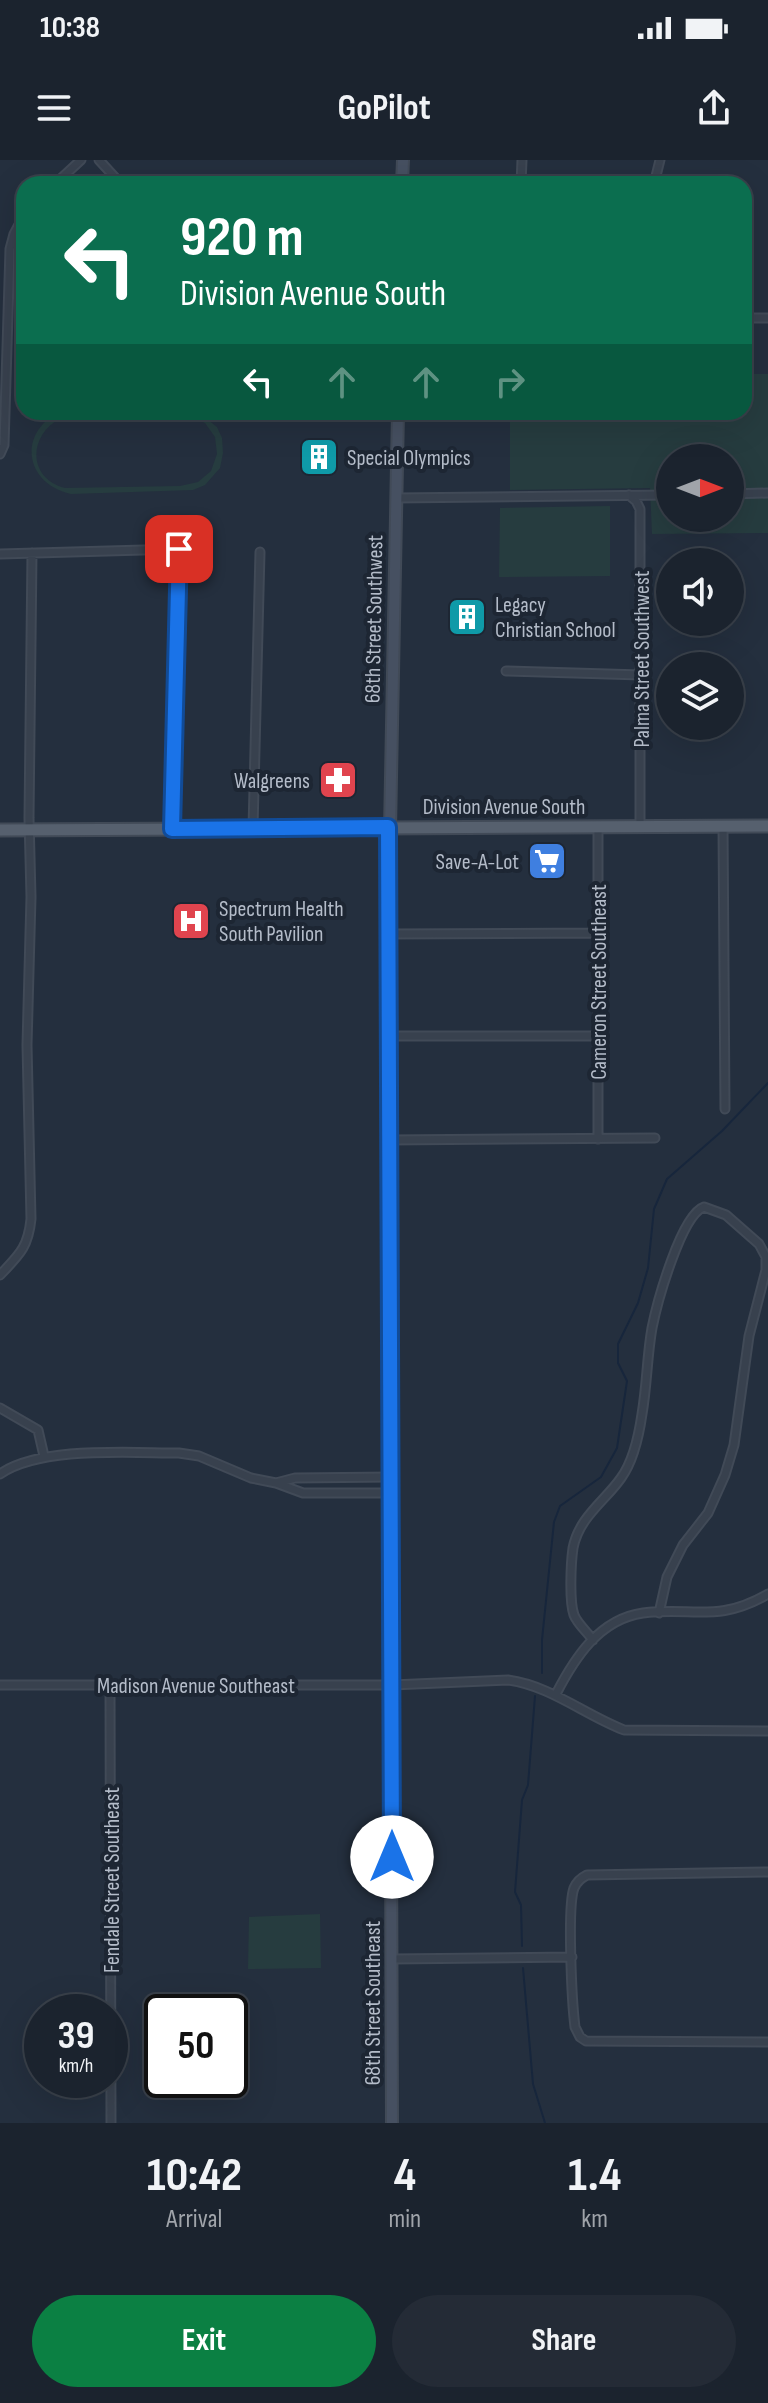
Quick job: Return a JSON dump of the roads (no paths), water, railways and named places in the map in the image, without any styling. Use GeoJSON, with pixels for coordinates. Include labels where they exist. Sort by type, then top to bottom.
{"type":"FeatureCollection","features":[{"type":"Feature","properties":{"kind":"main road","name":"68th Street Southwest"},"geometry":{"type":"LineString","coordinates":[[388,827],[398,420]]}},
{"type":"Feature","properties":{"kind":"main road","name":"Division Avenue South"},"geometry":{"type":"LineString","coordinates":[[0,830],[768,826]]}},
{"type":"Feature","properties":{"kind":"main road","name":"68th Street Southeast"},"geometry":{"type":"LineString","coordinates":[[388,827],[392,2123]]}},
{"type":"Feature","properties":{"kind":"street"},"geometry":{"type":"LineString","coordinates":[[64,176],[81,160]]}},
{"type":"Feature","properties":{"kind":"street"},"geometry":{"type":"LineString","coordinates":[[99,160],[114,176]]}},
{"type":"Feature","properties":{"kind":"street"},"geometry":{"type":"LineString","coordinates":[[0,454],[4,445],[5,262],[16,230]]}},
{"type":"Feature","properties":{"kind":"street"},"geometry":{"type":"LineString","coordinates":[[744,494],[768,493]]}},
{"type":"Feature","properties":{"kind":"street","name":"Palma Street Southwest"},"geometry":{"type":"LineString","coordinates":[[629,495],[640,509],[640,826]]}},
{"type":"Feature","properties":{"kind":"street"},"geometry":{"type":"LineString","coordinates":[[396,498],[656,495]]}},
{"type":"Feature","properties":{"kind":"street"},"geometry":{"type":"LineString","coordinates":[[0,554],[179,549],[172,829]]}},
{"type":"Feature","properties":{"kind":"street"},"geometry":{"type":"LineString","coordinates":[[253,828],[260,552]]}},
{"type":"Feature","properties":{"kind":"street"},"geometry":{"type":"LineString","coordinates":[[0,1275],[29,1241],[31,1219],[27,1045],[31,897],[32,553]]}},
{"type":"Feature","properties":{"kind":"street"},"geometry":{"type":"LineString","coordinates":[[506,671],[641,675]]}},
{"type":"Feature","properties":{"kind":"street","name":"Cameron Street Southeast"},"geometry":{"type":"LineString","coordinates":[[598,826],[598,1139]]}},
{"type":"Feature","properties":{"kind":"street"},"geometry":{"type":"LineString","coordinates":[[723,826],[725,1109]]}},
{"type":"Feature","properties":{"kind":"street"},"geometry":{"type":"LineString","coordinates":[[388,934],[598,933]]}},
{"type":"Feature","properties":{"kind":"street"},"geometry":{"type":"LineString","coordinates":[[389,1036],[598,1036]]}},
{"type":"Feature","properties":{"kind":"street"},"geometry":{"type":"LineString","coordinates":[[389,1140],[655,1138]]}},
{"type":"Feature","properties":{"kind":"street"},"geometry":{"type":"LineString","coordinates":[[593,1640],[574,1615],[571,1583],[574,1545],[578,1532],[596,1505],[621,1479],[636,1444],[652,1328],[681,1232],[693,1214],[704,1207],[726,1215],[745,1231],[764,1252],[767,1270],[749,1336],[734,1445],[725,1475],[708,1513],[683,1545],[667,1577],[659,1613]]}},
{"type":"Feature","properties":{"kind":"street"},"geometry":{"type":"LineString","coordinates":[[0,1408],[38,1430],[44,1456]]}},
{"type":"Feature","properties":{"kind":"street"},"geometry":{"type":"LineString","coordinates":[[0,1474],[44,1456],[192,1454],[251,1478],[303,1493],[391,1493]]}},
{"type":"Feature","properties":{"kind":"street"},"geometry":{"type":"LineString","coordinates":[[276,1483],[295,1478],[391,1477]]}},
{"type":"Feature","properties":{"kind":"street"},"geometry":{"type":"LineString","coordinates":[[768,1594],[744,1607],[718,1612],[641,1613],[621,1621],[593,1640],[572,1663],[556,1694],[624,1730],[768,1731]]}},
{"type":"Feature","properties":{"kind":"street","name":"Madison Avenue Southeast"},"geometry":{"type":"LineString","coordinates":[[0,1685],[392,1685],[508,1680],[556,1694]]}},
{"type":"Feature","properties":{"kind":"street","name":"Fendale Street Southeast"},"geometry":{"type":"LineString","coordinates":[[110,1685],[111,2123]]}},
{"type":"Feature","properties":{"kind":"street"},"geometry":{"type":"LineString","coordinates":[[768,1872],[587,1875],[577,1882],[572,1893],[575,2027],[580,2037],[586,2041],[768,2042]]}},
{"type":"Feature","properties":{"kind":"street"},"geometry":{"type":"LineString","coordinates":[[392,1959],[572,1957]]}},
{"type":"Feature","properties":{"kind":"waterway"},"geometry":{"type":"LineString","coordinates":[[542,1673],[542,1640],[554,1522],[560,1506],[601,1477],[617,1448],[627,1381],[618,1363],[618,1344],[638,1303],[648,1268],[654,1209],[667,1179],[722,1131],[768,1083]]}},
{"type":"Feature","properties":{"kind":"waterway"},"geometry":{"type":"LineString","coordinates":[[522,1946],[521,1905],[515,1892],[535,1696]]}},
{"type":"Feature","properties":{"kind":"waterway"},"geometry":{"type":"LineString","coordinates":[[523,1968],[533,2084],[545,2123]]}},
{"type":"Feature","properties":{"kind":"place","name":"Special Olympics"},"geometry":{"type":"Point","coordinates":[319,457]}},
{"type":"Feature","properties":{"kind":"place","name":"Legacy Christian School"},"geometry":{"type":"Point","coordinates":[467,617]}},
{"type":"Feature","properties":{"kind":"place","name":"Walgreens"},"geometry":{"type":"Point","coordinates":[338,780]}},
{"type":"Feature","properties":{"kind":"place","name":"Save-A-Lot"},"geometry":{"type":"Point","coordinates":[547,861]}},
{"type":"Feature","properties":{"kind":"place","name":"Spectrum Health South Pavilion"},"geometry":{"type":"Point","coordinates":[191,921]}}]}
